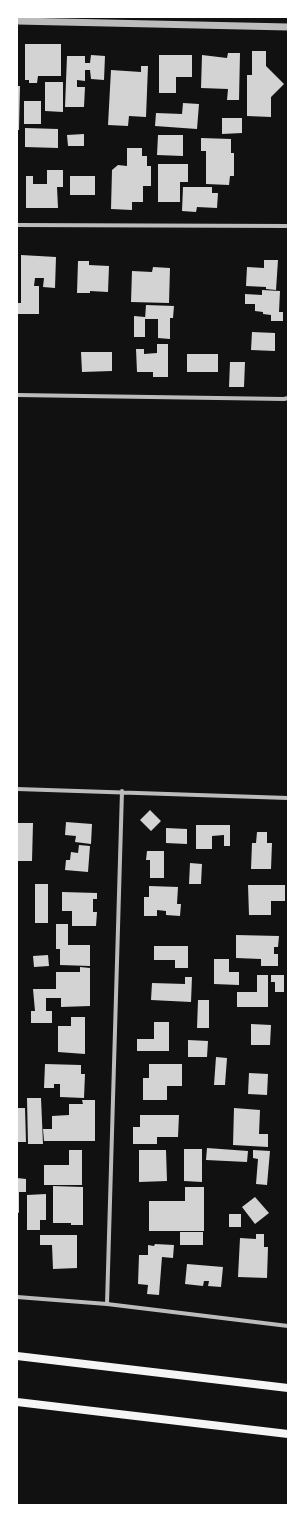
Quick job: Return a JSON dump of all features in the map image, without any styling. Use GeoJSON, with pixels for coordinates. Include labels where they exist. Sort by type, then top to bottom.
{"type":"FeatureCollection","features":[{"type":"Feature","properties":{"kind":"main road"},"geometry":{"type":"LineString","coordinates":[[17,1356],[288,1388]]}},
{"type":"Feature","properties":{"kind":"main road"},"geometry":{"type":"LineString","coordinates":[[17,1402],[288,1434]]}},
{"type":"Feature","properties":{"kind":"street"},"geometry":{"type":"LineString","coordinates":[[17,21],[288,27]]}},
{"type":"Feature","properties":{"kind":"street"},"geometry":{"type":"LineString","coordinates":[[17,225],[288,226]]}},
{"type":"Feature","properties":{"kind":"street"},"geometry":{"type":"LineString","coordinates":[[17,395],[284,400],[288,398]]}},
{"type":"Feature","properties":{"kind":"street"},"geometry":{"type":"LineString","coordinates":[[17,789],[122,791],[288,798]]}},
{"type":"Feature","properties":{"kind":"street"},"geometry":{"type":"LineString","coordinates":[[107,1304],[122,791]]}},
{"type":"Feature","properties":{"kind":"street"},"geometry":{"type":"LineString","coordinates":[[17,1297],[107,1304],[288,1326]]}},
{"type":"Feature","properties":{"kind":"building"},"geometry":{"type":"Polygon","coordinates":[[[25,44],[61,44],[61,76],[38,76],[37,83],[29,83],[29,80],[25,80],[25,44]]]}},
{"type":"Feature","properties":{"kind":"building"},"geometry":{"type":"Polygon","coordinates":[[[252,51],[266,51],[266,66],[284,84],[271,97],[271,117],[247,116],[247,75],[252,75],[252,51]]]}},
{"type":"Feature","properties":{"kind":"building"},"geometry":{"type":"Polygon","coordinates":[[[228,53],[240,53],[239,100],[227,100],[228,89],[201,88],[202,55],[227,58],[228,53]]]}},
{"type":"Feature","properties":{"kind":"building"},"geometry":{"type":"Polygon","coordinates":[[[91,55],[105,56],[104,80],[91,79],[90,70],[85,70],[85,81],[77,80],[77,87],[85,87],[84,107],[65,107],[67,56],[85,56],[85,63],[90,63],[91,55]]]}},
{"type":"Feature","properties":{"kind":"building"},"geometry":{"type":"Polygon","coordinates":[[[159,55],[192,55],[192,77],[176,77],[176,93],[159,93],[159,55]]]}},
{"type":"Feature","properties":{"kind":"building"},"geometry":{"type":"Polygon","coordinates":[[[141,66],[148,66],[146,117],[129,116],[128,126],[108,125],[111,70],[141,72],[141,66]]]}},
{"type":"Feature","properties":{"kind":"building"},"geometry":{"type":"Polygon","coordinates":[[[45,82],[63,82],[63,112],[45,111],[45,82]]]}},
{"type":"Feature","properties":{"kind":"building"},"geometry":{"type":"Polygon","coordinates":[[[17,86],[20,86],[19,130],[17,130],[17,86]]]}},
{"type":"Feature","properties":{"kind":"building"},"geometry":{"type":"Polygon","coordinates":[[[24,101],[41,101],[41,124],[24,124],[24,101]]]}},
{"type":"Feature","properties":{"kind":"building"},"geometry":{"type":"Polygon","coordinates":[[[183,103],[199,104],[197,129],[155,126],[156,113],[182,114],[183,103]]]}},
{"type":"Feature","properties":{"kind":"building"},"geometry":{"type":"Polygon","coordinates":[[[222,118],[242,118],[242,133],[222,134],[222,118]]]}},
{"type":"Feature","properties":{"kind":"building"},"geometry":{"type":"Polygon","coordinates":[[[25,128],[58,129],[58,148],[25,147],[25,128]]]}},
{"type":"Feature","properties":{"kind":"building"},"geometry":{"type":"Polygon","coordinates":[[[84,134],[84,146],[68,146],[67,135],[84,134]]]}},
{"type":"Feature","properties":{"kind":"building"},"geometry":{"type":"Polygon","coordinates":[[[158,135],[183,135],[183,156],[157,155],[158,135]]]}},
{"type":"Feature","properties":{"kind":"building"},"geometry":{"type":"Polygon","coordinates":[[[201,138],[231,139],[231,153],[234,153],[234,176],[230,176],[229,185],[206,184],[206,151],[201,151],[201,138]]]}},
{"type":"Feature","properties":{"kind":"building"},"geometry":{"type":"Polygon","coordinates":[[[127,148],[142,148],[142,156],[147,156],[147,166],[151,166],[151,186],[143,186],[143,202],[132,202],[132,210],[111,209],[112,170],[118,165],[127,166],[127,148]]]}},
{"type":"Feature","properties":{"kind":"building"},"geometry":{"type":"Polygon","coordinates":[[[158,164],[188,164],[188,182],[180,182],[180,202],[158,202],[158,164]]]}},
{"type":"Feature","properties":{"kind":"building"},"geometry":{"type":"Polygon","coordinates":[[[47,170],[63,170],[63,187],[57,187],[58,208],[26,208],[26,176],[33,176],[33,184],[47,184],[47,170]]]}},
{"type":"Feature","properties":{"kind":"building"},"geometry":{"type":"Polygon","coordinates":[[[70,176],[95,176],[95,195],[70,195],[70,176]]]}},
{"type":"Feature","properties":{"kind":"building"},"geometry":{"type":"Polygon","coordinates":[[[183,187],[212,187],[212,193],[218,193],[217,208],[197,207],[196,212],[182,211],[183,187]]]}},
{"type":"Feature","properties":{"kind":"building"},"geometry":{"type":"Polygon","coordinates":[[[21,255],[56,257],[55,288],[43,287],[44,278],[35,278],[34,286],[39,286],[39,314],[17,314],[17,303],[21,303],[21,255]]]}},
{"type":"Feature","properties":{"kind":"building"},"geometry":{"type":"Polygon","coordinates":[[[264,260],[278,260],[276,290],[266,289],[266,287],[246,286],[247,267],[264,268],[264,260]]]}},
{"type":"Feature","properties":{"kind":"building"},"geometry":{"type":"Polygon","coordinates":[[[78,261],[89,261],[89,265],[109,266],[108,292],[90,291],[90,293],[77,293],[78,261]]]}},
{"type":"Feature","properties":{"kind":"building"},"geometry":{"type":"Polygon","coordinates":[[[153,267],[170,268],[169,303],[131,302],[132,271],[152,272],[153,267]]]}},
{"type":"Feature","properties":{"kind":"building"},"geometry":{"type":"Polygon","coordinates":[[[262,290],[280,291],[279,312],[283,312],[283,321],[271,321],[271,315],[255,311],[255,304],[245,304],[245,294],[262,295],[262,290]]]}},
{"type":"Feature","properties":{"kind":"building"},"geometry":{"type":"Polygon","coordinates":[[[146,305],[174,306],[173,318],[170,318],[170,339],[158,338],[158,319],[145,319],[146,305]]]}},
{"type":"Feature","properties":{"kind":"building"},"geometry":{"type":"Polygon","coordinates":[[[134,316],[145,317],[145,337],[134,337],[134,316]]]}},
{"type":"Feature","properties":{"kind":"building"},"geometry":{"type":"Polygon","coordinates":[[[252,332],[275,333],[275,351],[251,350],[252,332]]]}},
{"type":"Feature","properties":{"kind":"building"},"geometry":{"type":"Polygon","coordinates":[[[157,344],[168,344],[168,377],[153,377],[153,372],[137,372],[136,349],[144,349],[144,354],[157,353],[157,344]]]}},
{"type":"Feature","properties":{"kind":"building"},"geometry":{"type":"Polygon","coordinates":[[[81,352],[112,352],[112,371],[82,372],[81,352]]]}},
{"type":"Feature","properties":{"kind":"building"},"geometry":{"type":"Polygon","coordinates":[[[187,354],[218,354],[218,372],[187,372],[187,354]]]}},
{"type":"Feature","properties":{"kind":"building"},"geometry":{"type":"Polygon","coordinates":[[[230,362],[245,362],[244,387],[229,387],[230,362]]]}},
{"type":"Feature","properties":{"kind":"building"},"geometry":{"type":"Polygon","coordinates":[[[150,810],[161,821],[151,831],[140,820],[150,810]]]}},
{"type":"Feature","properties":{"kind":"building"},"geometry":{"type":"Polygon","coordinates":[[[66,822],[92,824],[91,844],[75,842],[76,836],[65,835],[66,822]]]}},
{"type":"Feature","properties":{"kind":"building"},"geometry":{"type":"Polygon","coordinates":[[[17,823],[33,823],[32,861],[17,861],[17,823]]]}},
{"type":"Feature","properties":{"kind":"building"},"geometry":{"type":"Polygon","coordinates":[[[196,825],[230,825],[230,846],[224,846],[224,835],[212,836],[212,849],[196,849],[196,825]]]}},
{"type":"Feature","properties":{"kind":"building"},"geometry":{"type":"Polygon","coordinates":[[[166,828],[187,829],[187,844],[166,843],[166,828]]]}},
{"type":"Feature","properties":{"kind":"building"},"geometry":{"type":"Polygon","coordinates":[[[257,832],[267,832],[267,843],[272,843],[271,869],[251,869],[252,843],[256,843],[257,832]]]}},
{"type":"Feature","properties":{"kind":"building"},"geometry":{"type":"Polygon","coordinates":[[[79,845],[90,846],[88,872],[65,870],[66,860],[70,860],[71,852],[78,853],[79,845]]]}},
{"type":"Feature","properties":{"kind":"building"},"geometry":{"type":"Polygon","coordinates":[[[147,851],[164,851],[164,878],[150,878],[150,860],[146,860],[147,851]]]}},
{"type":"Feature","properties":{"kind":"building"},"geometry":{"type":"Polygon","coordinates":[[[190,863],[202,864],[201,884],[189,884],[190,863]]]}},
{"type":"Feature","properties":{"kind":"building"},"geometry":{"type":"Polygon","coordinates":[[[35,884],[48,884],[48,923],[35,923],[35,884]]]}},
{"type":"Feature","properties":{"kind":"building"},"geometry":{"type":"Polygon","coordinates":[[[248,885],[285,885],[285,901],[271,901],[271,915],[249,915],[248,885]]]}},
{"type":"Feature","properties":{"kind":"building"},"geometry":{"type":"Polygon","coordinates":[[[149,886],[178,887],[177,904],[181,904],[180,916],[166,915],[166,911],[157,910],[157,916],[144,916],[144,897],[149,897],[149,886]]]}},
{"type":"Feature","properties":{"kind":"building"},"geometry":{"type":"Polygon","coordinates":[[[62,892],[97,893],[97,899],[93,899],[93,912],[97,912],[96,926],[72,926],[72,911],[62,911],[62,892]]]}},
{"type":"Feature","properties":{"kind":"building"},"geometry":{"type":"Polygon","coordinates":[[[56,924],[68,924],[68,945],[90,945],[90,966],[60,965],[60,949],[56,949],[56,924]]]}},
{"type":"Feature","properties":{"kind":"building"},"geometry":{"type":"Polygon","coordinates":[[[236,935],[279,936],[278,947],[274,947],[274,954],[278,954],[278,966],[261,966],[261,959],[236,958],[236,935]]]}},
{"type":"Feature","properties":{"kind":"building"},"geometry":{"type":"Polygon","coordinates":[[[154,946],[188,946],[188,968],[175,968],[175,960],[154,960],[154,946]]]}},
{"type":"Feature","properties":{"kind":"building"},"geometry":{"type":"Polygon","coordinates":[[[48,955],[49,966],[34,967],[33,956],[48,955]]]}},
{"type":"Feature","properties":{"kind":"building"},"geometry":{"type":"Polygon","coordinates":[[[214,959],[229,959],[229,972],[239,972],[239,985],[214,984],[214,959]]]}},
{"type":"Feature","properties":{"kind":"building"},"geometry":{"type":"Polygon","coordinates":[[[80,967],[90,968],[90,1006],[61,1007],[61,998],[46,998],[46,1011],[52,1011],[52,1023],[31,1023],[31,1011],[35,1011],[33,989],[56,989],[56,972],[80,972],[80,967]]]}},
{"type":"Feature","properties":{"kind":"building"},"geometry":{"type":"Polygon","coordinates":[[[257,975],[268,975],[268,1007],[237,1007],[237,992],[257,992],[257,975]]]}},
{"type":"Feature","properties":{"kind":"building"},"geometry":{"type":"Polygon","coordinates":[[[271,975],[284,975],[284,992],[275,992],[275,982],[271,982],[271,975]]]}},
{"type":"Feature","properties":{"kind":"building"},"geometry":{"type":"Polygon","coordinates":[[[185,977],[192,977],[191,1002],[151,1000],[152,983],[185,984],[185,977]]]}},
{"type":"Feature","properties":{"kind":"building"},"geometry":{"type":"Polygon","coordinates":[[[198,1000],[209,1000],[209,1028],[197,1028],[198,1000]]]}},
{"type":"Feature","properties":{"kind":"building"},"geometry":{"type":"Polygon","coordinates":[[[71,1017],[85,1017],[85,1054],[58,1052],[58,1026],[71,1026],[71,1017]]]}},
{"type":"Feature","properties":{"kind":"building"},"geometry":{"type":"Polygon","coordinates":[[[154,1022],[169,1022],[169,1051],[137,1051],[137,1039],[154,1039],[154,1022]]]}},
{"type":"Feature","properties":{"kind":"building"},"geometry":{"type":"Polygon","coordinates":[[[251,1024],[271,1025],[270,1045],[251,1045],[251,1024]]]}},
{"type":"Feature","properties":{"kind":"building"},"geometry":{"type":"Polygon","coordinates":[[[188,1040],[208,1041],[207,1057],[188,1057],[188,1040]]]}},
{"type":"Feature","properties":{"kind":"building"},"geometry":{"type":"Polygon","coordinates":[[[216,1057],[227,1058],[225,1085],[214,1085],[216,1057]]]}},
{"type":"Feature","properties":{"kind":"building"},"geometry":{"type":"Polygon","coordinates":[[[45,1064],[81,1065],[81,1074],[85,1074],[84,1098],[60,1097],[60,1084],[54,1084],[54,1088],[44,1088],[45,1064]]]}},
{"type":"Feature","properties":{"kind":"building"},"geometry":{"type":"Polygon","coordinates":[[[149,1064],[182,1064],[182,1086],[167,1086],[167,1100],[143,1100],[143,1078],[149,1078],[149,1064]]]}},
{"type":"Feature","properties":{"kind":"building"},"geometry":{"type":"Polygon","coordinates":[[[249,1073],[268,1074],[267,1095],[248,1094],[249,1073]]]}},
{"type":"Feature","properties":{"kind":"building"},"geometry":{"type":"Polygon","coordinates":[[[27,1098],[41,1098],[43,1144],[28,1144],[27,1098]]]}},
{"type":"Feature","properties":{"kind":"building"},"geometry":{"type":"Polygon","coordinates":[[[82,1100],[95,1100],[95,1141],[44,1141],[43,1129],[52,1129],[52,1116],[69,1115],[69,1104],[83,1104],[82,1100]]]}},
{"type":"Feature","properties":{"kind":"building"},"geometry":{"type":"Polygon","coordinates":[[[17,1108],[25,1108],[26,1142],[17,1142],[17,1108]]]}},
{"type":"Feature","properties":{"kind":"building"},"geometry":{"type":"Polygon","coordinates":[[[234,1108],[260,1110],[259,1134],[268,1134],[268,1147],[233,1145],[234,1108]]]}},
{"type":"Feature","properties":{"kind":"building"},"geometry":{"type":"Polygon","coordinates":[[[140,1115],[179,1115],[178,1137],[157,1137],[157,1144],[133,1144],[133,1127],[140,1127],[140,1115]]]}},
{"type":"Feature","properties":{"kind":"building"},"geometry":{"type":"Polygon","coordinates":[[[207,1148],[248,1151],[247,1162],[206,1160],[207,1148]]]}},
{"type":"Feature","properties":{"kind":"building"},"geometry":{"type":"Polygon","coordinates":[[[184,1149],[202,1149],[202,1182],[184,1181],[184,1149]]]}},
{"type":"Feature","properties":{"kind":"building"},"geometry":{"type":"Polygon","coordinates":[[[69,1150],[82,1150],[82,1185],[44,1185],[44,1165],[69,1165],[69,1150]]]}},
{"type":"Feature","properties":{"kind":"building"},"geometry":{"type":"Polygon","coordinates":[[[139,1150],[166,1150],[167,1181],[139,1182],[139,1150]]]}},
{"type":"Feature","properties":{"kind":"building"},"geometry":{"type":"Polygon","coordinates":[[[253,1150],[270,1151],[267,1185],[256,1184],[258,1159],[253,1158],[253,1150]]]}},
{"type":"Feature","properties":{"kind":"building"},"geometry":{"type":"Polygon","coordinates":[[[17,1178],[26,1179],[26,1192],[19,1192],[19,1213],[17,1212],[17,1178]]]}},
{"type":"Feature","properties":{"kind":"building"},"geometry":{"type":"Polygon","coordinates":[[[53,1186],[83,1187],[83,1225],[53,1223],[53,1186]]]}},
{"type":"Feature","properties":{"kind":"building"},"geometry":{"type":"Polygon","coordinates":[[[185,1187],[204,1187],[204,1231],[149,1231],[149,1201],[185,1201],[185,1187]]]}},
{"type":"Feature","properties":{"kind":"building"},"geometry":{"type":"Polygon","coordinates":[[[46,1194],[46,1220],[40,1220],[40,1230],[27,1230],[27,1195],[46,1194]]]}},
{"type":"Feature","properties":{"kind":"building"},"geometry":{"type":"Polygon","coordinates":[[[255,1197],[269,1213],[255,1224],[242,1207],[255,1197]]]}},
{"type":"Feature","properties":{"kind":"building"},"geometry":{"type":"Polygon","coordinates":[[[229,1214],[241,1214],[241,1227],[229,1227],[229,1214]]]}},
{"type":"Feature","properties":{"kind":"building"},"geometry":{"type":"Polygon","coordinates":[[[180,1232],[203,1232],[203,1245],[180,1245],[180,1232]]]}},
{"type":"Feature","properties":{"kind":"building"},"geometry":{"type":"Polygon","coordinates":[[[256,1234],[264,1234],[264,1247],[268,1247],[267,1278],[238,1277],[240,1238],[256,1239],[256,1234]]]}},
{"type":"Feature","properties":{"kind":"building"},"geometry":{"type":"Polygon","coordinates":[[[40,1235],[77,1235],[77,1268],[53,1269],[52,1245],[40,1245],[40,1235]]]}},
{"type":"Feature","properties":{"kind":"building"},"geometry":{"type":"Polygon","coordinates":[[[155,1244],[174,1245],[173,1258],[162,1257],[159,1295],[147,1294],[148,1285],[138,1284],[139,1255],[148,1255],[148,1245],[154,1246],[155,1244]]]}},
{"type":"Feature","properties":{"kind":"building"},"geometry":{"type":"Polygon","coordinates":[[[187,1264],[223,1267],[221,1287],[208,1286],[209,1281],[204,1281],[203,1286],[185,1284],[187,1264]]]}}]}
